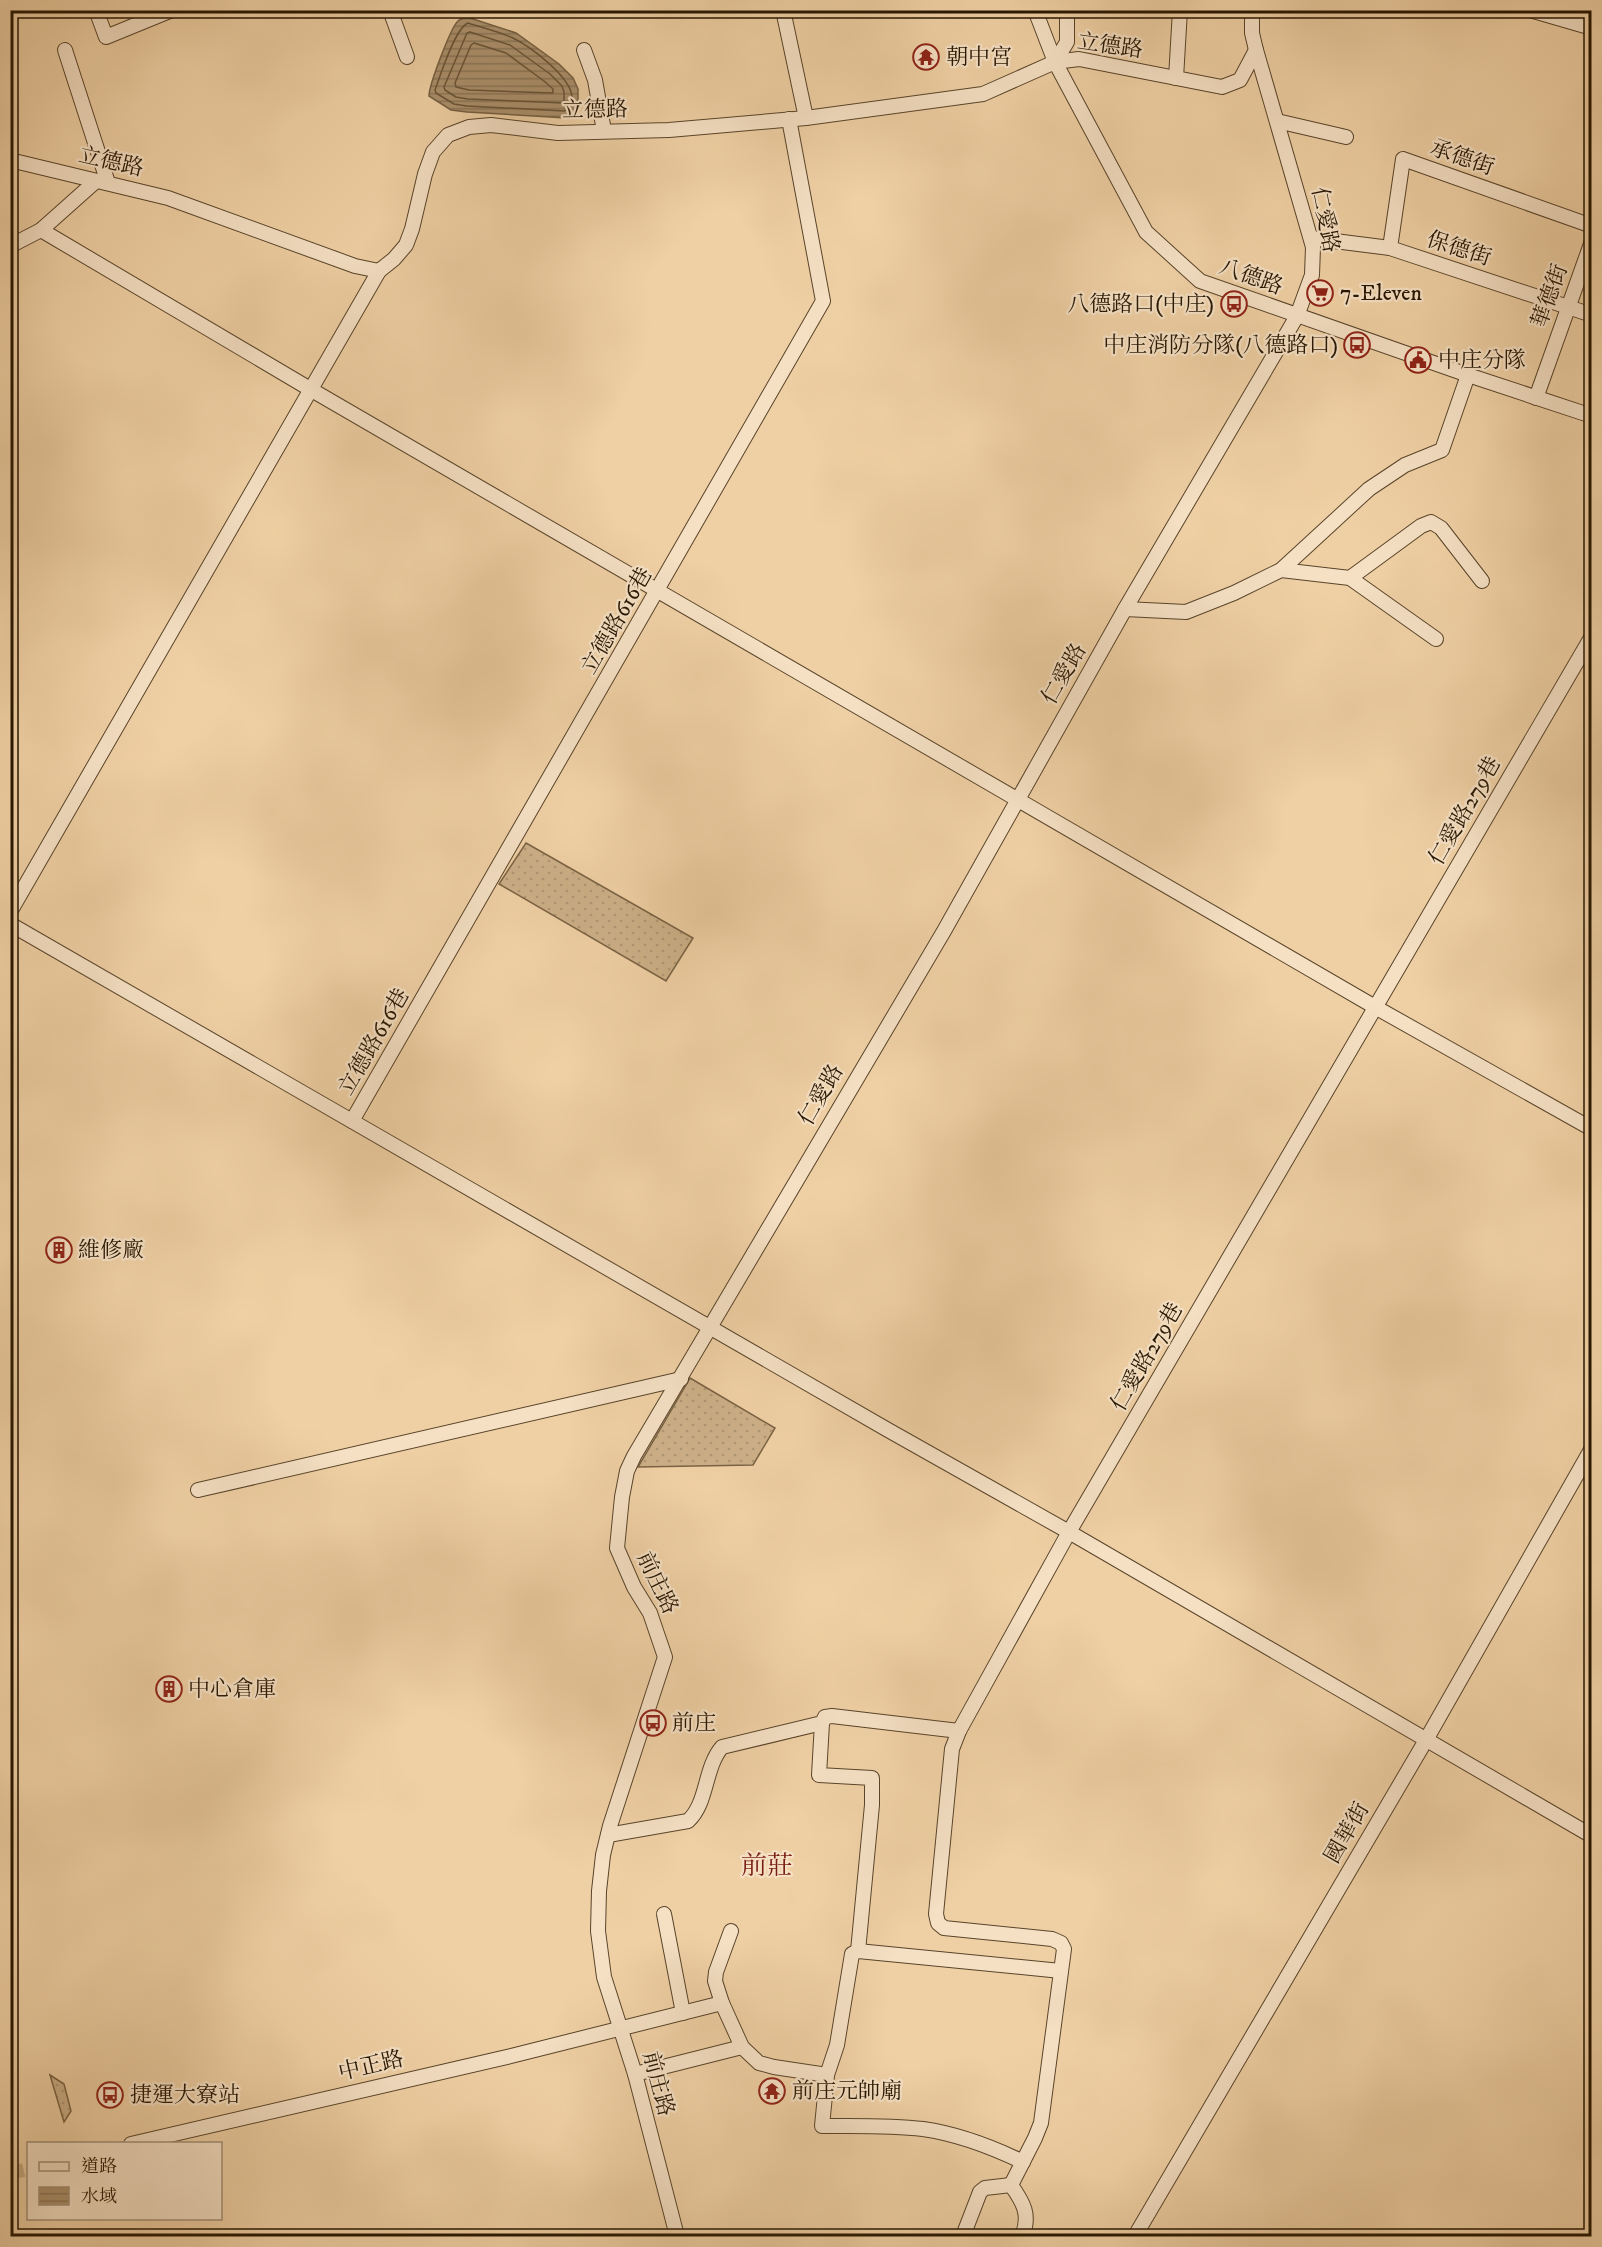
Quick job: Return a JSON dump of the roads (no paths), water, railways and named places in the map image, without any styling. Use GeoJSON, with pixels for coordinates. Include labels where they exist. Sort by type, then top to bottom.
{"type":"FeatureCollection","features":[{"type":"Feature","properties":{"kind":"street"},"geometry":{"type":"LineString","coordinates":[[96,10],[105,36],[172,10]]}},
{"type":"Feature","properties":{"kind":"street"},"geometry":{"type":"LineString","coordinates":[[390,10],[407,57]]}},
{"type":"Feature","properties":{"kind":"street"},"geometry":{"type":"LineString","coordinates":[[783,10],[806,118]]}},
{"type":"Feature","properties":{"kind":"street","name":"八德路"},"geometry":{"type":"LineString","coordinates":[[1035,10],[1055,62],[1146,232],[1200,281],[1592,416]]}},
{"type":"Feature","properties":{"kind":"street"},"geometry":{"type":"LineString","coordinates":[[1055,62],[1066,42],[1067,10]]}},
{"type":"Feature","properties":{"kind":"street"},"geometry":{"type":"LineString","coordinates":[[1176,78],[1180,10]]}},
{"type":"Feature","properties":{"kind":"street","name":"仁愛路"},"geometry":{"type":"LineString","coordinates":[[710,1327],[944,931],[1125,609],[1297,316],[1312,275],[1313,247],[1256,50],[1252,33],[1252,10]]}},
{"type":"Feature","properties":{"kind":"street"},"geometry":{"type":"LineString","coordinates":[[1530,10],[1592,28]]}},
{"type":"Feature","properties":{"kind":"street"},"geometry":{"type":"LineString","coordinates":[[10,246],[40,230],[102,182],[65,50]]}},
{"type":"Feature","properties":{"kind":"street"},"geometry":{"type":"LineString","coordinates":[[584,50],[595,80],[604,131]]}},
{"type":"Feature","properties":{"kind":"street","name":"立德路"},"geometry":{"type":"LineString","coordinates":[[10,160],[168,198],[355,266],[379,271],[406,245],[433,152],[448,135],[469,127],[491,125],[558,133],[669,130],[806,118],[983,94],[1055,62],[1078,59],[1222,87],[1240,80],[1256,50]]}},
{"type":"Feature","properties":{"kind":"street","name":"立德路616巷"},"geometry":{"type":"LineString","coordinates":[[352,1121],[823,301],[789,119]]}},
{"type":"Feature","properties":{"kind":"street"},"geometry":{"type":"LineString","coordinates":[[1277,121],[1346,137]]}},
{"type":"Feature","properties":{"kind":"street","name":"承德街"},"geometry":{"type":"LineString","coordinates":[[1390,248],[1403,159],[1592,226]]}},
{"type":"Feature","properties":{"kind":"street"},"geometry":{"type":"LineString","coordinates":[[40,230],[1375,1007],[1592,1129]]}},
{"type":"Feature","properties":{"kind":"street","name":"保德街"},"geometry":{"type":"LineString","coordinates":[[1311,238],[1390,248],[1592,315]]}},
{"type":"Feature","properties":{"kind":"street","name":"華德街"},"geometry":{"type":"LineString","coordinates":[[1536,398],[1592,241]]}},
{"type":"Feature","properties":{"kind":"street"},"geometry":{"type":"LineString","coordinates":[[10,912],[379,271]]}},
{"type":"Feature","properties":{"kind":"street"},"geometry":{"type":"LineString","coordinates":[[1125,609],[1186,612],[1234,593],[1281,570],[1369,489],[1405,465],[1442,450],[1468,375]]}},
{"type":"Feature","properties":{"kind":"street"},"geometry":{"type":"LineString","coordinates":[[1350,578],[1421,526],[1431,522],[1441,528],[1482,581]]}},
{"type":"Feature","properties":{"kind":"street"},"geometry":{"type":"LineString","coordinates":[[1281,570],[1350,578],[1436,639]]}},
{"type":"Feature","properties":{"kind":"street","name":"仁愛路279巷"},"geometry":{"type":"LineString","coordinates":[[1061,1971],[1064,1949],[1061,1943],[1052,1939],[944,1928],[938,1923],[936,1914],[946,1799],[952,1749],[959,1731],[1069,1532],[1592,636]]}},
{"type":"Feature","properties":{"kind":"street"},"geometry":{"type":"LineString","coordinates":[[10,924],[1069,1532],[1592,1836]]}},
{"type":"Feature","properties":{"kind":"street","name":"前庄路"},"geometry":{"type":"LineString","coordinates":[[677,2236],[622,2029],[604,1977],[598,1931],[599,1891],[608,1835],[665,1657],[650,1613],[634,1587],[616,1548],[627,1471],[710,1327]]}},
{"type":"Feature","properties":{"kind":"street"},"geometry":{"type":"LineString","coordinates":[[198,1490],[681,1379]]}},
{"type":"Feature","properties":{"kind":"street","name":"國華街"},"geometry":{"type":"LineString","coordinates":[[1135,2236],[1426,1740],[1592,1448]]}},
{"type":"Feature","properties":{"kind":"street"},"geometry":{"type":"LineString","coordinates":[[858,1951],[872,1805],[872,1778],[819,1775],[822,1723],[825,1717],[832,1716],[959,1731]]}},
{"type":"Feature","properties":{"kind":"street"},"geometry":{"type":"LineString","coordinates":[[608,1835],[688,1821],[696,1813],[714,1756],[722,1747],[822,1723]]}},
{"type":"Feature","properties":{"kind":"street"},"geometry":{"type":"LineString","coordinates":[[664,1914],[683,2013]]}},
{"type":"Feature","properties":{"kind":"street"},"geometry":{"type":"LineString","coordinates":[[731,1931],[715,1981],[722,2004],[742,2047],[759,2063],[827,2075]]}},
{"type":"Feature","properties":{"kind":"street"},"geometry":{"type":"LineString","coordinates":[[1011,2185],[1023,2162],[1041,2123],[1061,1971],[858,1951],[852,1954],[837,2045],[827,2075],[822,2126],[888,2127],[934,2131],[964,2138],[1004,2152],[1023,2162]]}},
{"type":"Feature","properties":{"kind":"street","name":"中正路"},"geometry":{"type":"LineString","coordinates":[[140,2142],[722,2004]]}},
{"type":"Feature","properties":{"kind":"street"},"geometry":{"type":"LineString","coordinates":[[634,2074],[742,2047]]}},
{"type":"Feature","properties":{"kind":"street"},"geometry":{"type":"LineString","coordinates":[[963,2236],[980,2192],[985,2188],[1011,2185]]}},
{"type":"Feature","properties":{"kind":"street"},"geometry":{"type":"LineString","coordinates":[[1011,2185],[1025,2206],[1027,2220],[1022,2236]]}},
{"type":"Feature","properties":{"kind":"water"},"geometry":{"type":"Polygon","coordinates":[[[467,17],[516,33],[559,64],[573,78],[578,89],[578,107],[574,113],[566,118],[467,112],[451,110],[429,96],[436,69],[455,25],[467,17]]]}},
{"type":"Feature","properties":{"kind":"tunnel"},"geometry":{"type":"LineString","coordinates":[[10,2173],[27,2169]]}},
{"type":"Feature","properties":{"kind":"place","name":"朝中宮"},"geometry":{"type":"Point","coordinates":[926,57]}},
{"type":"Feature","properties":{"kind":"place","name":"7-Eleven"},"geometry":{"type":"Point","coordinates":[1320,293]}},
{"type":"Feature","properties":{"kind":"place","name":"八德路口(中庄)"},"geometry":{"type":"Point","coordinates":[1234,304]}},
{"type":"Feature","properties":{"kind":"place","name":"中庄消防分隊(八德路口)"},"geometry":{"type":"Point","coordinates":[1357,345]}},
{"type":"Feature","properties":{"kind":"place","name":"中庄分隊"},"geometry":{"type":"Point","coordinates":[1418,360]}},
{"type":"Feature","properties":{"kind":"place","name":"維修廠"},"geometry":{"type":"Point","coordinates":[59,1250]}},
{"type":"Feature","properties":{"kind":"place","name":"中心倉庫"},"geometry":{"type":"Point","coordinates":[169,1689]}},
{"type":"Feature","properties":{"kind":"place","name":"前庄"},"geometry":{"type":"Point","coordinates":[653,1723]}},
{"type":"Feature","properties":{"kind":"place","name":"前庄元帥廟"},"geometry":{"type":"Point","coordinates":[772,2091]}},
{"type":"Feature","properties":{"kind":"place","name":"捷運大寮站"},"geometry":{"type":"Point","coordinates":[110,2095]}},
{"type":"Feature","properties":{"kind":"district","name":"前莊"},"geometry":{"type":"Point","coordinates":[767,1866]}}]}
